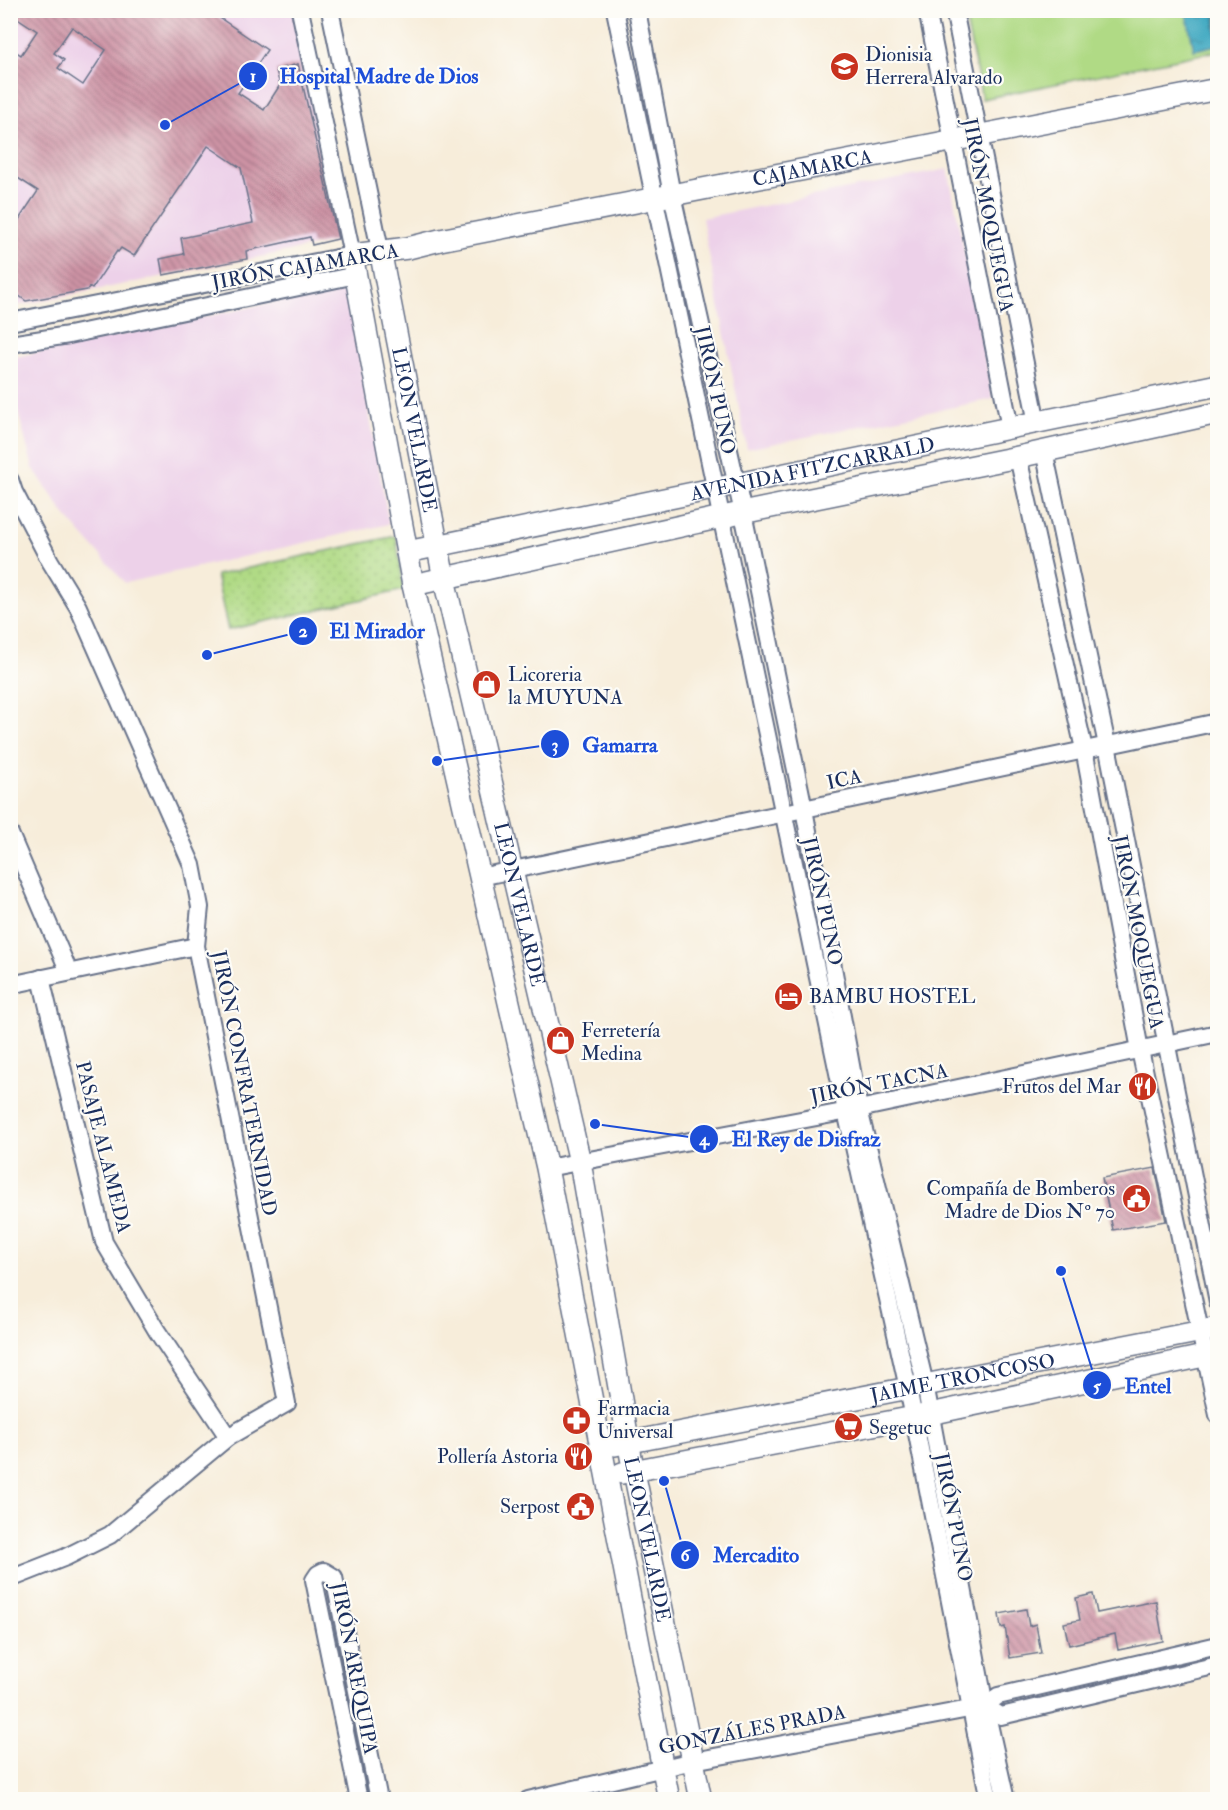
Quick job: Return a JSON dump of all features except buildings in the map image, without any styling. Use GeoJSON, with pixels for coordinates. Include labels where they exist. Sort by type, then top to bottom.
{"type":"FeatureCollection","features":[{"type":"Feature","properties":{"kind":"street","name":"LEON VELARDE"},"geometry":{"type":"LineString","coordinates":[[300,10],[354,265],[413,585],[547,1168],[669,1800]]}},
{"type":"Feature","properties":{"kind":"street","name":"LEON VELARDE"},"geometry":{"type":"LineString","coordinates":[[330,10],[382,258],[444,579],[580,1162],[628,1442],[701,1800]]}},
{"type":"Feature","properties":{"kind":"street","name":"JIRÓN PUNO"},"geometry":{"type":"LineString","coordinates":[[615,10],[663,198],[726,485],[804,809],[853,1110]]}},
{"type":"Feature","properties":{"kind":"street","name":"JIRÓN PUNO"},"geometry":{"type":"LineString","coordinates":[[637,10],[663,198]]}},
{"type":"Feature","properties":{"kind":"street","name":"JIRÓN MOQUEGUA"},"geometry":{"type":"LineString","coordinates":[[927,10],[1010,428]]}},
{"type":"Feature","properties":{"kind":"street","name":"JIRÓN MOQUEGUA"},"geometry":{"type":"LineString","coordinates":[[954,10],[1037,423]]}},
{"type":"Feature","properties":{"kind":"street","name":"CAJAMARCA"},"geometry":{"type":"LineString","coordinates":[[408,248],[979,134],[1218,89]]}},
{"type":"Feature","properties":{"kind":"street","name":"JIRÓN CAJAMARCA"},"geometry":{"type":"LineString","coordinates":[[10,344],[69,335],[127,322],[382,258],[408,248]]}},
{"type":"Feature","properties":{"kind":"street","name":"JIRÓN CAJAMARCA"},"geometry":{"type":"LineString","coordinates":[[10,322],[137,296],[354,265]]}},
{"type":"Feature","properties":{"kind":"street"},"geometry":{"type":"LineString","coordinates":[[127,322],[137,296]]}},
{"type":"Feature","properties":{"kind":"street","name":"AVENIDA FITZCARRALD"},"geometry":{"type":"LineString","coordinates":[[407,552],[1218,385]]}},
{"type":"Feature","properties":{"kind":"street","name":"AVENIDA FITZCARRALD"},"geometry":{"type":"LineString","coordinates":[[413,585],[1218,413]]}},
{"type":"Feature","properties":{"kind":"street","name":"JIRÓN MOQUEGUA"},"geometry":{"type":"LineString","coordinates":[[1044,451],[1107,744],[1218,1302]]}},
{"type":"Feature","properties":{"kind":"street","name":"JIRÓN MOQUEGUA"},"geometry":{"type":"LineString","coordinates":[[1018,457],[1084,749],[1140,1050],[1173,1212],[1208,1329],[1218,1415]]}},
{"type":"Feature","properties":{"kind":"street","name":"JIRÓN CONFRATERNIDAD"},"geometry":{"type":"LineString","coordinates":[[10,480],[45,551],[78,607],[192,865],[200,907],[195,946],[287,1402],[228,1437],[110,1535],[66,1557],[10,1579]]}},
{"type":"Feature","properties":{"kind":"street","name":"JIRÓN PUNO"},"geometry":{"type":"LineString","coordinates":[[733,515],[784,813],[922,1415],[978,1707],[989,1800]]}},
{"type":"Feature","properties":{"kind":"street","name":"ICA"},"geometry":{"type":"LineString","coordinates":[[480,878],[1218,722]]}},
{"type":"Feature","properties":{"kind":"street"},"geometry":{"type":"LineString","coordinates":[[10,834],[69,972]]}},
{"type":"Feature","properties":{"kind":"street"},"geometry":{"type":"LineString","coordinates":[[10,985],[195,946]]}},
{"type":"Feature","properties":{"kind":"street","name":"PASAJE ALAMEDA"},"geometry":{"type":"LineString","coordinates":[[41,978],[104,1242],[157,1331],[228,1437]]}},
{"type":"Feature","properties":{"kind":"street","name":"JIRÓN TACNA"},"geometry":{"type":"LineString","coordinates":[[547,1168],[853,1110],[1218,1033]]}},
{"type":"Feature","properties":{"kind":"street"},"geometry":{"type":"LineString","coordinates":[[1173,1212],[1198,1207]]}},
{"type":"Feature","properties":{"kind":"street","name":"JAIME TRONCOSO"},"geometry":{"type":"LineString","coordinates":[[602,1449],[628,1442],[1208,1329]]}},
{"type":"Feature","properties":{"kind":"street","name":"JAIME TRONCOSO"},"geometry":{"type":"LineString","coordinates":[[607,1476],[922,1415],[1211,1354]]}},
{"type":"Feature","properties":{"kind":"street","name":"JIRÓN AREQUIPA"},"geometry":{"type":"LineString","coordinates":[[359,1800],[314,1580],[324,1571],[334,1577],[379,1800]]}},
{"type":"Feature","properties":{"kind":"street","name":"GONZÁLES PRADA"},"geometry":{"type":"LineString","coordinates":[[528,1800],[693,1761],[978,1707],[998,1696],[1218,1645]]}},
{"type":"Feature","properties":{"kind":"street","name":"GONZÁLES PRADA"},"geometry":{"type":"LineString","coordinates":[[978,1707],[1001,1716],[1218,1665]]}},
{"type":"Feature","properties":{"kind":"street","name":"JIRÓN PUNO"},"geometry":{"type":"LineString","coordinates":[[978,1707],[1006,1800]]}},
{"type":"Feature","properties":{"kind":"shaded area"},"geometry":{"type":"Polygon","coordinates":[[[11,11],[295,11],[344,240],[11,307],[11,11]]]}},
{"type":"Feature","properties":{"kind":"shaded area"},"geometry":{"type":"Polygon","coordinates":[[[948,169],[993,399],[747,449],[702,218],[948,169]]]}},
{"type":"Feature","properties":{"kind":"shaded area"},"geometry":{"type":"Polygon","coordinates":[[[337,289],[348,295],[389,524],[125,583],[65,515],[33,468],[11,387],[11,358],[337,289]]]}},
{"type":"Feature","properties":{"kind":"green space"},"geometry":{"type":"Polygon","coordinates":[[[964,11],[1217,11],[1217,51],[982,99],[964,11]]]}},
{"type":"Feature","properties":{"kind":"green space"},"geometry":{"type":"Polygon","coordinates":[[[396,536],[404,590],[228,630],[216,575],[396,536]]]}},
{"type":"Feature","properties":{"kind":"water"},"geometry":{"type":"Polygon","coordinates":[[[1186,11],[1215,11],[1217,45],[1194,50],[1186,11]]]}},
{"type":"Feature","properties":{"kind":"place","name":"Dionisia Herrera Alvarado"},"geometry":{"type":"Point","coordinates":[844,66]}},
{"type":"Feature","properties":{"kind":"place","name":"Hospital Madre de Dios"},"geometry":{"type":"Point","coordinates":[165,125]}},
{"type":"Feature","properties":{"kind":"place","name":"El Mirador"},"geometry":{"type":"Point","coordinates":[207,655]}},
{"type":"Feature","properties":{"kind":"place","name":"Licoreria la MUYUNA"},"geometry":{"type":"Point","coordinates":[487,685]}},
{"type":"Feature","properties":{"kind":"place","name":"Gamarra"},"geometry":{"type":"Point","coordinates":[437,761]}},
{"type":"Feature","properties":{"kind":"place","name":"BAMBU HOSTEL"},"geometry":{"type":"Point","coordinates":[788,996]}},
{"type":"Feature","properties":{"kind":"place","name":"Ferretería Medina"},"geometry":{"type":"Point","coordinates":[560,1041]}},
{"type":"Feature","properties":{"kind":"place","name":"Frutos del Mar"},"geometry":{"type":"Point","coordinates":[1142,1086]}},
{"type":"Feature","properties":{"kind":"place","name":"El Rey de Disfraz"},"geometry":{"type":"Point","coordinates":[595,1124]}},
{"type":"Feature","properties":{"kind":"place","name":"Compañía de Bomberos Madre de Dios Nº 70"},"geometry":{"type":"Point","coordinates":[1136,1199]}},
{"type":"Feature","properties":{"kind":"place","name":"Entel"},"geometry":{"type":"Point","coordinates":[1061,1271]}},
{"type":"Feature","properties":{"kind":"place","name":"Farmacia Universal"},"geometry":{"type":"Point","coordinates":[576,1420]}},
{"type":"Feature","properties":{"kind":"place","name":"Segetuc"},"geometry":{"type":"Point","coordinates":[848,1427]}},
{"type":"Feature","properties":{"kind":"place","name":"Pollería Astoria"},"geometry":{"type":"Point","coordinates":[579,1456]}},
{"type":"Feature","properties":{"kind":"place","name":"Mercadito"},"geometry":{"type":"Point","coordinates":[664,1481]}},
{"type":"Feature","properties":{"kind":"place","name":"Serpost"},"geometry":{"type":"Point","coordinates":[581,1506]}}]}
